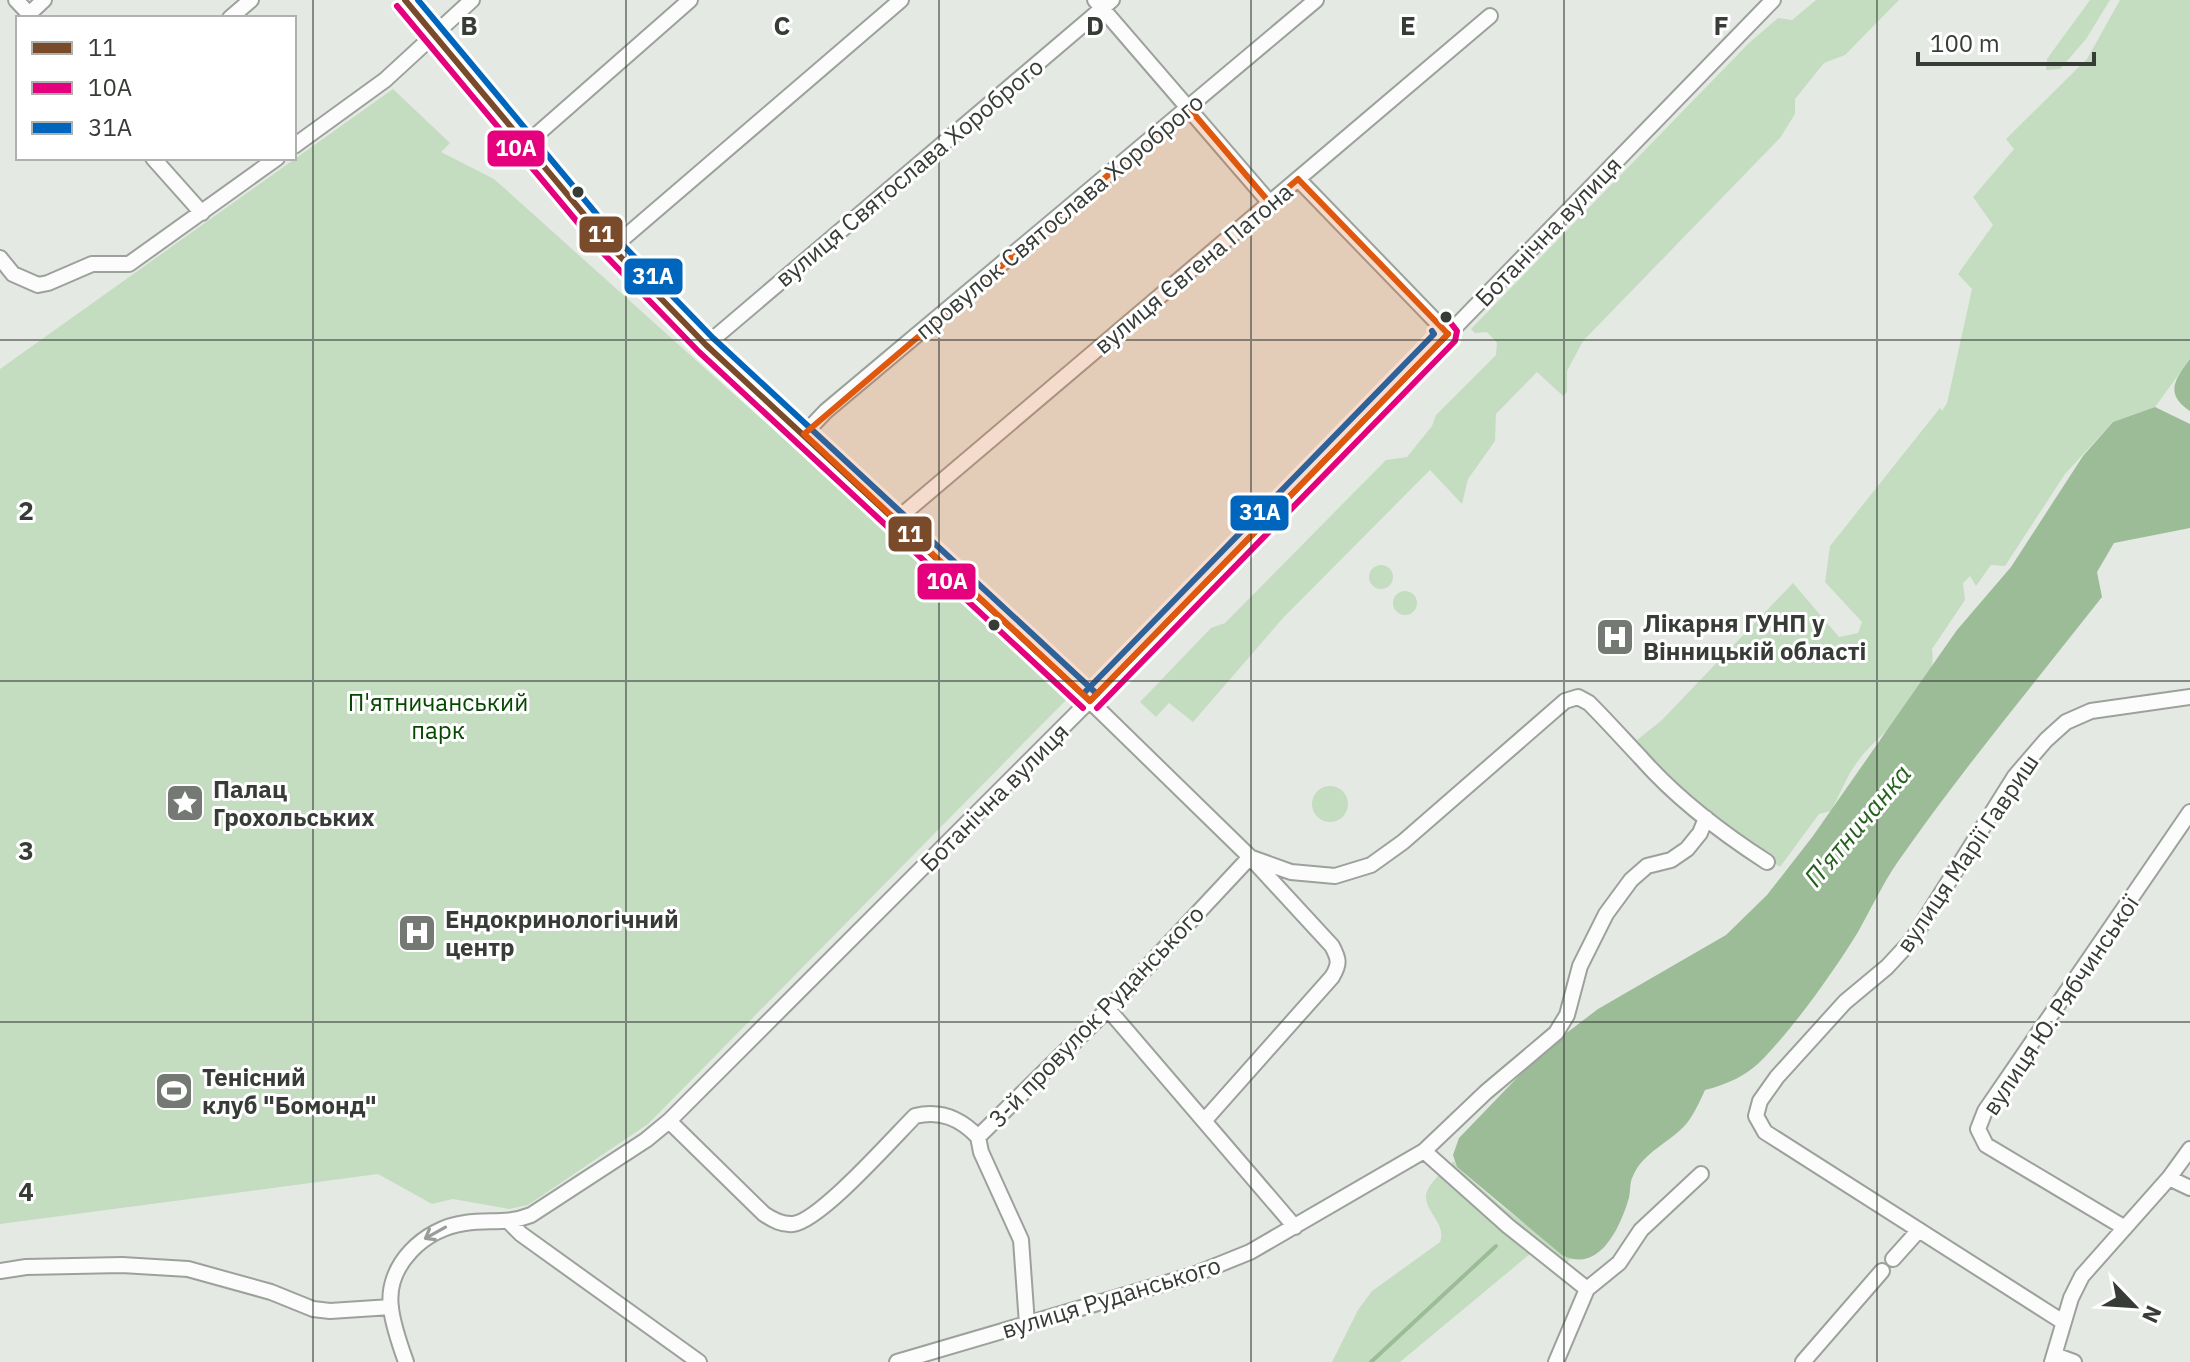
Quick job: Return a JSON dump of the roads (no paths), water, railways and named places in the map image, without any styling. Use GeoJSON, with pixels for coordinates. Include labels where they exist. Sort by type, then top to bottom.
{"type":"FeatureCollection","features":[{"type":"Feature","properties":{"kind":"street"},"geometry":{"type":"LineString","coordinates":[[16,0],[31,16],[44,0]]}},
{"type":"Feature","properties":{"kind":"street"},"geometry":{"type":"LineString","coordinates":[[232,16],[251,0]]}},
{"type":"Feature","properties":{"kind":"street"},"geometry":{"type":"LineString","coordinates":[[405,0],[612,248],[706,345],[1090,701],[1250,857],[1332,946],[1339,959],[1338,967],[1204,1121]]}},
{"type":"Feature","properties":{"kind":"street"},"geometry":{"type":"LineString","coordinates":[[296,145],[385,80],[472,0]]}},
{"type":"Feature","properties":{"kind":"street"},"geometry":{"type":"LineString","coordinates":[[526,144],[690,0]]}},
{"type":"Feature","properties":{"kind":"street"},"geometry":{"type":"LineString","coordinates":[[612,248],[901,0]]}},
{"type":"Feature","properties":{"kind":"street","name":"провулок Святослава Хороброго"},"geometry":{"type":"LineString","coordinates":[[804,434],[826,411],[1316,0]]}},
{"type":"Feature","properties":{"kind":"street","name":"Ботанічна вулиця"},"geometry":{"type":"LineString","coordinates":[[406,1362],[391,1307],[393,1280],[409,1252],[442,1228],[490,1221],[510,1223],[544,1207],[646,1140],[669,1121],[1090,701],[1773,0]]}},
{"type":"Feature","properties":{"kind":"street"},"geometry":{"type":"LineString","coordinates":[[1103,3],[1270,203]]}},
{"type":"Feature","properties":{"kind":"street","name":"вулиця Святослава Хороброго"},"geometry":{"type":"LineString","coordinates":[[706,345],[1103,3]]}},
{"type":"Feature","properties":{"kind":"street","name":"вулиця Євгена Патона"},"geometry":{"type":"LineString","coordinates":[[896,520],[1490,16]]}},
{"type":"Feature","properties":{"kind":"street"},"geometry":{"type":"LineString","coordinates":[[155,160],[202,213]]}},
{"type":"Feature","properties":{"kind":"street"},"geometry":{"type":"LineString","coordinates":[[1,261],[13,274],[38,285],[92,264],[129,264],[274,160]]}},
{"type":"Feature","properties":{"kind":"street"},"geometry":{"type":"LineString","coordinates":[[1298,179],[1448,334]]}},
{"type":"Feature","properties":{"kind":"street"},"geometry":{"type":"LineString","coordinates":[[1250,857],[1291,872],[1335,876],[1371,865],[1403,842],[1565,701],[1578,697],[1589,703],[1642,759],[1706,818],[1767,862]]}},
{"type":"Feature","properties":{"kind":"street","name":"вулиця Марії Гавриш"},"geometry":{"type":"LineString","coordinates":[[1919,1230],[1765,1132],[1756,1116],[1760,1101],[1777,1077],[1845,1002],[1887,967],[1912,940],[2015,776],[2046,740],[2066,722],[2091,711],[2190,697]]}},
{"type":"Feature","properties":{"kind":"street","name":"вулиця Ю. Рябчинської"},"geometry":{"type":"LineString","coordinates":[[2125,1228],[1986,1145],[1978,1129],[1985,1111],[2190,812]]}},
{"type":"Feature","properties":{"kind":"street","name":"вулиця Руданського"},"geometry":{"type":"LineString","coordinates":[[897,1362],[1193,1275],[1250,1252],[1424,1151],[1486,1092],[1556,1033],[1567,1015],[1580,966],[1606,914],[1631,880],[1647,866],[1671,860],[1687,849],[1700,833],[1706,818]]}},
{"type":"Feature","properties":{"kind":"street","name":"3-й провулок Руданського"},"geometry":{"type":"LineString","coordinates":[[1027,1324],[1021,1240],[981,1152],[978,1137],[1108,1009],[1250,857]]}},
{"type":"Feature","properties":{"kind":"street"},"geometry":{"type":"LineString","coordinates":[[1108,1009],[1295,1227]]}},
{"type":"Feature","properties":{"kind":"street"},"geometry":{"type":"LineString","coordinates":[[669,1121],[764,1214],[778,1223],[792,1224],[818,1213],[915,1116],[929,1112],[951,1117],[978,1137]]}},
{"type":"Feature","properties":{"kind":"street"},"geometry":{"type":"LineString","coordinates":[[2074,1362],[2054,1358],[2071,1298],[2082,1276],[2169,1178],[2190,1149]]}},
{"type":"Feature","properties":{"kind":"street"},"geometry":{"type":"LineString","coordinates":[[1424,1151],[1508,1226],[1587,1289]]}},
{"type":"Feature","properties":{"kind":"street"},"geometry":{"type":"LineString","coordinates":[[1556,1362],[1587,1289],[1619,1263],[1641,1230],[1701,1174]]}},
{"type":"Feature","properties":{"kind":"street"},"geometry":{"type":"LineString","coordinates":[[2169,1178],[2190,1188]]}},
{"type":"Feature","properties":{"kind":"street"},"geometry":{"type":"LineString","coordinates":[[510,1223],[699,1362]]}},
{"type":"Feature","properties":{"kind":"street"},"geometry":{"type":"LineString","coordinates":[[1803,1362],[1919,1230],[2063,1322]]}},
{"type":"Feature","properties":{"kind":"street"},"geometry":{"type":"LineString","coordinates":[[0,1271],[26,1267],[122,1265],[188,1269],[271,1292],[313,1309],[330,1311],[391,1307]]}},
{"type":"Feature","properties":{"kind":"water"},"geometry":{"type":"Polygon","coordinates":[[[2190,359],[2190,411],[2177,399],[2175,386],[2190,359]]]}},
{"type":"Feature","properties":{"kind":"water"},"geometry":{"type":"Polygon","coordinates":[[[2155,407],[2190,424],[2190,528],[2114,543],[2097,572],[2102,597],[1921,829],[1892,871],[1848,948],[1801,1014],[1750,1070],[1729,1082],[1705,1090],[1687,1123],[1643,1160],[1632,1179],[1619,1224],[1605,1246],[1586,1259],[1562,1255],[1457,1167],[1453,1155],[1459,1138],[1543,1051],[1598,1009],[1726,935],[1767,895],[1813,836],[1957,630],[2011,567],[2083,456],[2113,422],[2155,407]]]}},
{"type":"Feature","properties":{"kind":"waterway","name":"П'ятничанка"},"geometry":{"type":"LineString","coordinates":[[1371,1362],[1496,1246]]}},
{"type":"Feature","properties":{"kind":"place","name":"Лікарня ГУНП у Вінницькій області"},"geometry":{"type":"Point","coordinates":[1615,637]}},
{"type":"Feature","properties":{"kind":"place","name":"Палац Грохольських"},"geometry":{"type":"Point","coordinates":[185,803]}},
{"type":"Feature","properties":{"kind":"place","name":"Ендокринологічний центр"},"geometry":{"type":"Point","coordinates":[417,933]}},
{"type":"Feature","properties":{"kind":"place","name":"Тенісний клуб \"Бомонд\""},"geometry":{"type":"Point","coordinates":[174,1091]}},
{"type":"Feature","properties":{"kind":"park label","name":"П'ятничанський парк"},"geometry":{"type":"Point","coordinates":[438,716]}}]}
